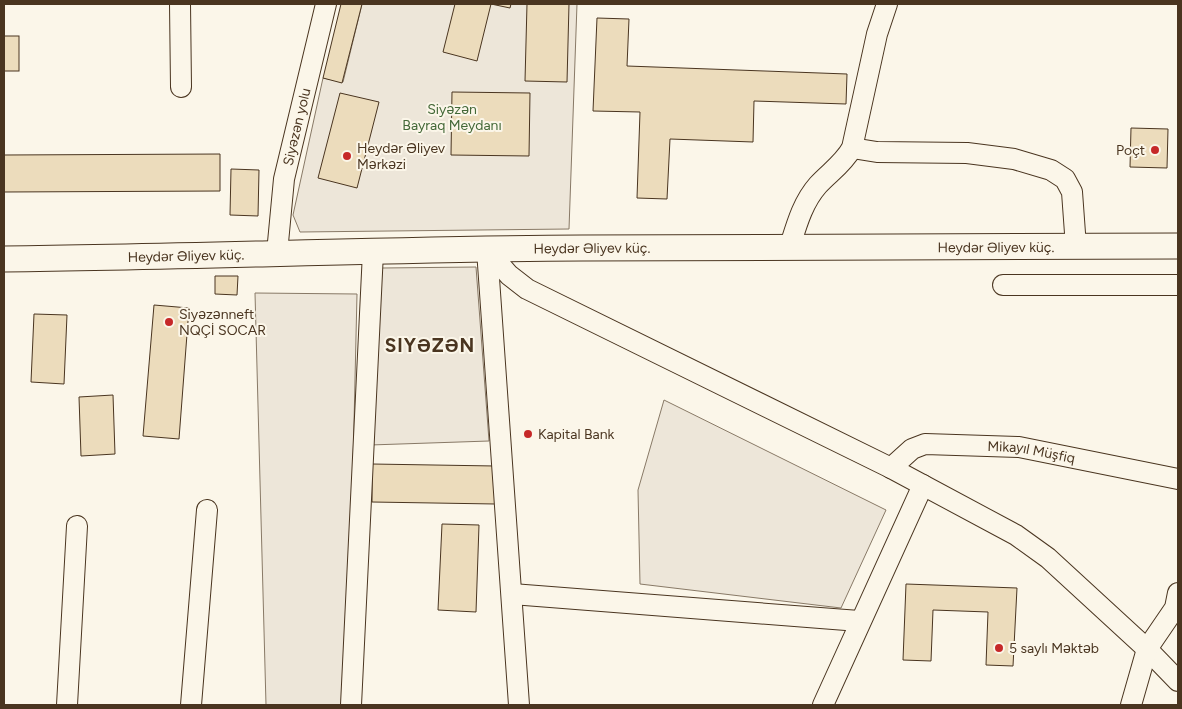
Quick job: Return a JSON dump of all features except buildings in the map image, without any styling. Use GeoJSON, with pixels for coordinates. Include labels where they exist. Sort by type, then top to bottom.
{"type":"FeatureCollection","features":[{"type":"Feature","properties":{"kind":"main road","name":"Heydər Əliyev küç."},"geometry":{"type":"LineString","coordinates":[[4,258],[204,257],[277,253],[580,248],[789,249],[1178,246]]}},
{"type":"Feature","properties":{"kind":"street"},"geometry":{"type":"LineString","coordinates":[[180,4],[181,87]]}},
{"type":"Feature","properties":{"kind":"street","name":"Siyəzən yolu"},"geometry":{"type":"LineString","coordinates":[[277,253],[284,179],[326,4]]}},
{"type":"Feature","properties":{"kind":"street"},"geometry":{"type":"LineString","coordinates":[[789,249],[806,201],[844,160],[852,148],[877,34],[887,4]]}},
{"type":"Feature","properties":{"kind":"street"},"geometry":{"type":"LineString","coordinates":[[852,148],[877,152],[967,153],[1014,159],[1051,170],[1065,179],[1072,192],[1076,247]]}},
{"type":"Feature","properties":{"kind":"street"},"geometry":{"type":"LineString","coordinates":[[487,250],[509,275],[527,289],[891,468],[1034,547],[1147,649],[1178,681]]}},
{"type":"Feature","properties":{"kind":"street"},"geometry":{"type":"LineString","coordinates":[[487,250],[519,705]]}},
{"type":"Feature","properties":{"kind":"street"},"geometry":{"type":"LineString","coordinates":[[351,705],[373,252]]}},
{"type":"Feature","properties":{"kind":"street"},"geometry":{"type":"LineString","coordinates":[[1003,285],[1178,284]]}},
{"type":"Feature","properties":{"kind":"street","name":"Mikayıl Müşfiq"},"geometry":{"type":"LineString","coordinates":[[891,468],[912,449],[925,444],[1018,447],[1178,479]]}},
{"type":"Feature","properties":{"kind":"street"},"geometry":{"type":"LineString","coordinates":[[823,705],[859,621],[922,485]]}},
{"type":"Feature","properties":{"kind":"street"},"geometry":{"type":"LineString","coordinates":[[191,705],[208,510]]}},
{"type":"Feature","properties":{"kind":"street"},"geometry":{"type":"LineString","coordinates":[[67,705],[77,526]]}},
{"type":"Feature","properties":{"kind":"street"},"geometry":{"type":"LineString","coordinates":[[512,594],[859,621]]}},
{"type":"Feature","properties":{"kind":"street"},"geometry":{"type":"LineString","coordinates":[[1131,705],[1147,649],[1175,608],[1178,594]]}},
{"type":"Feature","properties":{"kind":"green space","name":"Siyəzən Bayraq Meydanı"},"geometry":{"type":"Polygon","coordinates":[[[362,4],[577,4],[569,229],[300,232],[293,215],[323,78],[343,82],[362,4]]]}},
{"type":"Feature","properties":{"kind":"green space"},"geometry":{"type":"Polygon","coordinates":[[[476,267],[489,441],[370,445],[382,268],[476,267]]]}},
{"type":"Feature","properties":{"kind":"green space"},"geometry":{"type":"Polygon","coordinates":[[[255,293],[357,294],[351,552],[344,705],[266,705],[255,293]]]}},
{"type":"Feature","properties":{"kind":"green space"},"geometry":{"type":"Polygon","coordinates":[[[664,400],[886,510],[841,608],[640,584],[638,490],[664,400]]]}},
{"type":"Feature","properties":{"kind":"place","name":"Poçt"},"geometry":{"type":"Point","coordinates":[1155,150]}},
{"type":"Feature","properties":{"kind":"place","name":"Heydər Əliyev Mərkəzi"},"geometry":{"type":"Point","coordinates":[347,156]}},
{"type":"Feature","properties":{"kind":"place","name":"Siyəzənneft NQÇİ SOCAR"},"geometry":{"type":"Point","coordinates":[169,322]}},
{"type":"Feature","properties":{"kind":"place","name":"Kapital Bank"},"geometry":{"type":"Point","coordinates":[528,434]}},
{"type":"Feature","properties":{"kind":"place","name":"5 saylı Məktəb"},"geometry":{"type":"Point","coordinates":[999,648]}},
{"type":"Feature","properties":{"kind":"district","name":"SIYƏZƏN"},"geometry":{"type":"Point","coordinates":[430,345]}}]}
